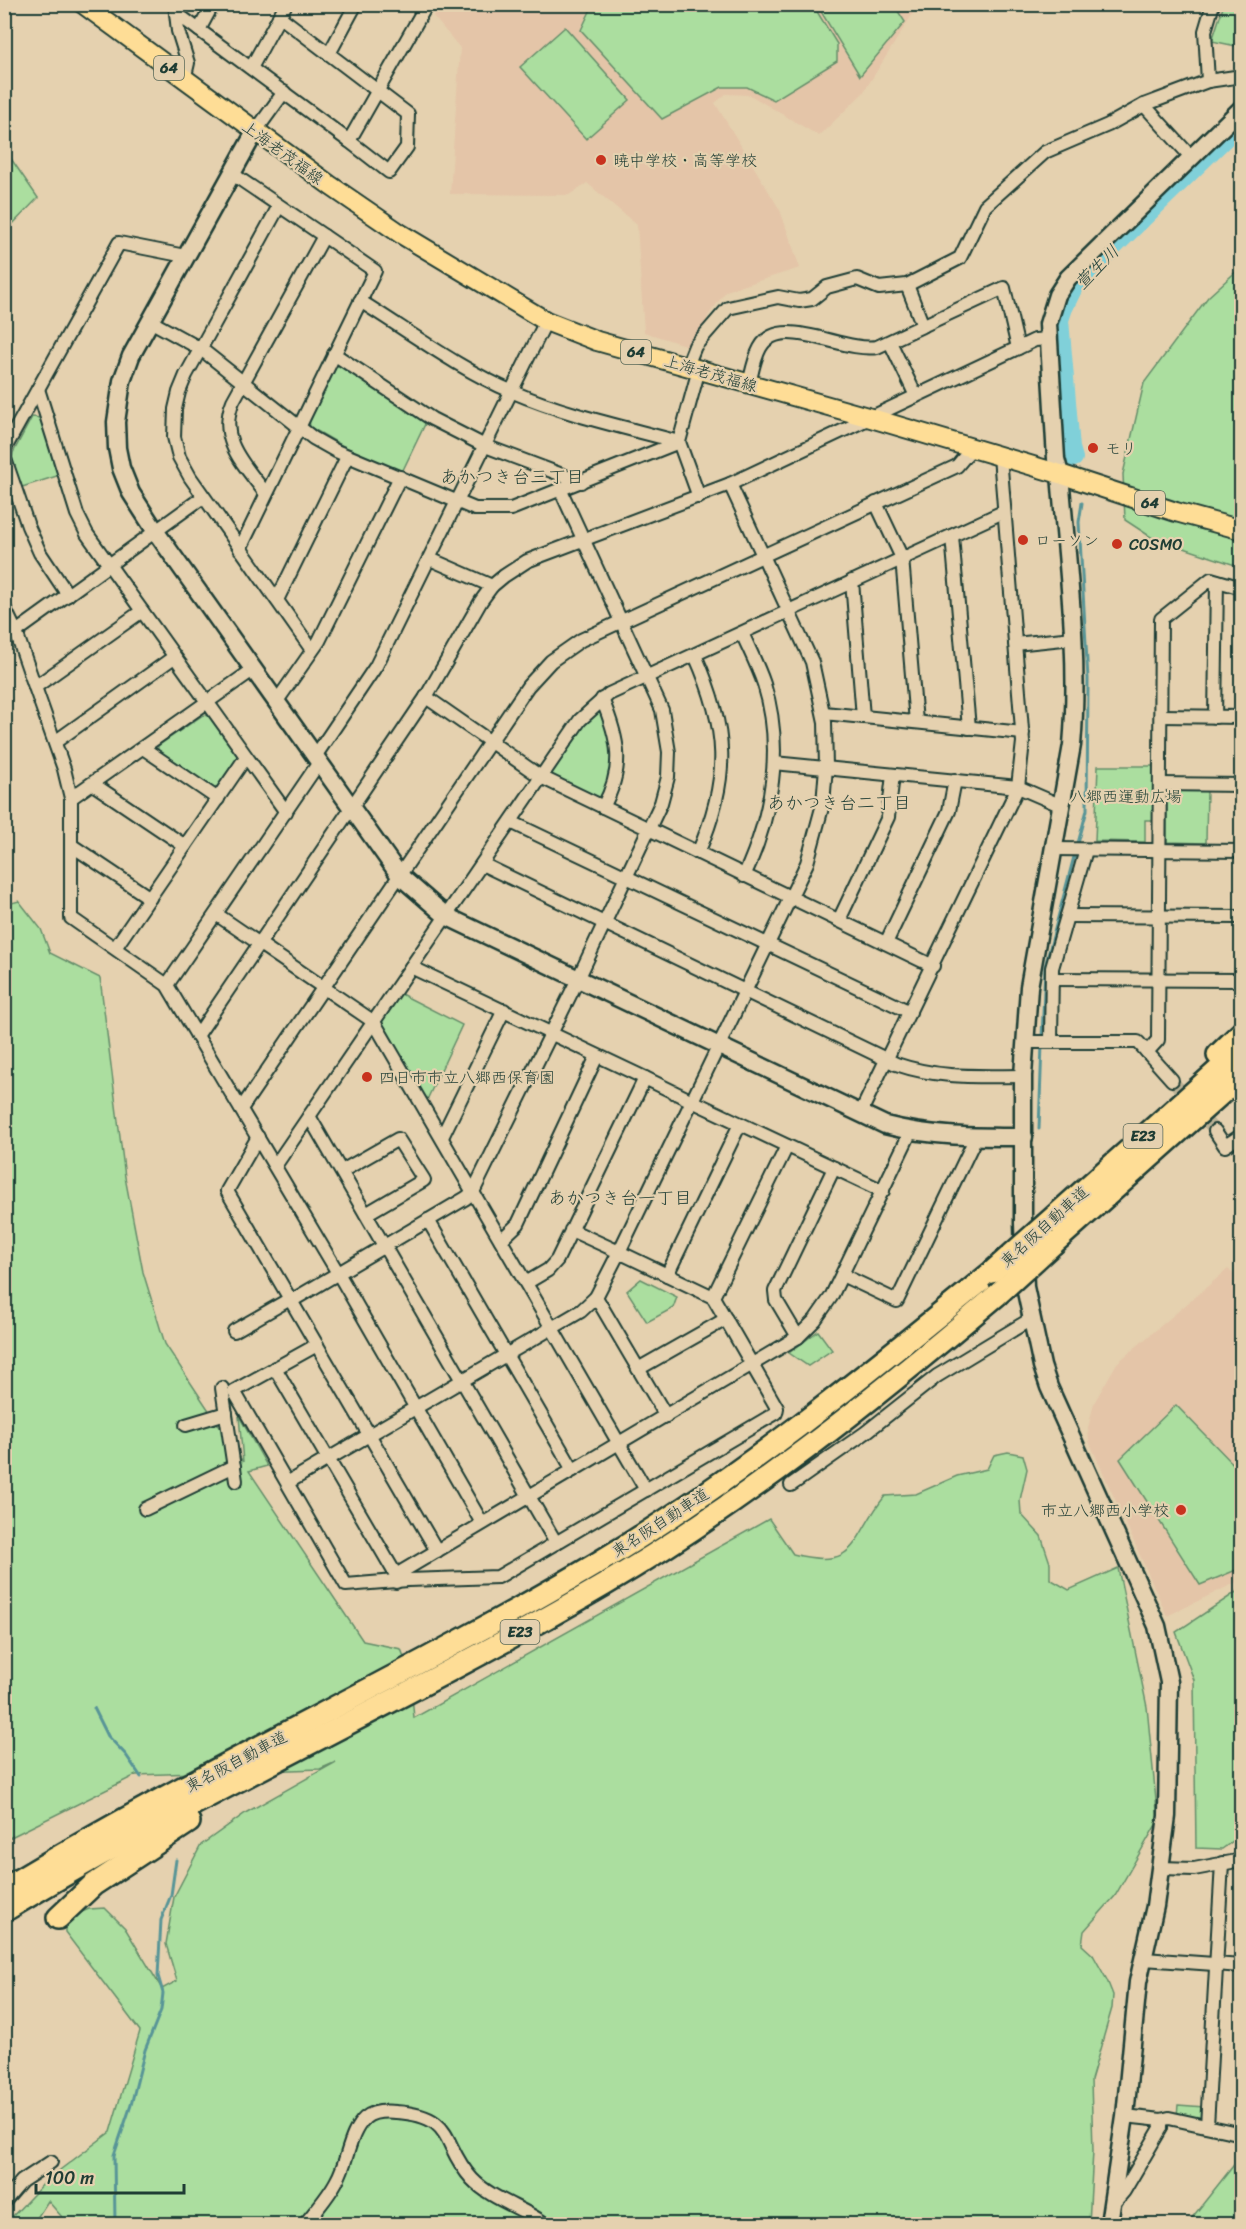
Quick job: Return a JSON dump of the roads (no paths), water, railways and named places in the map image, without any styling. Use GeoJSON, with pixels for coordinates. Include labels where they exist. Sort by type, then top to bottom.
{"type":"FeatureCollection","features":[{"type":"Feature","properties":{"kind":"highway"},"geometry":{"type":"LineString","coordinates":[[1112,1177],[1180,1091],[1242,1032]]}},
{"type":"Feature","properties":{"kind":"highway","name":"東名阪自動車道"},"geometry":{"type":"LineString","coordinates":[[4,1911],[178,1813],[460,1665],[597,1589],[726,1507],[865,1405],[997,1295],[1050,1234],[1112,1177],[1242,1049]]}},
{"type":"Feature","properties":{"kind":"highway","name":"東名阪自動車道"},"geometry":{"type":"LineString","coordinates":[[1112,1177],[1242,1076]]}},
{"type":"Feature","properties":{"kind":"highway"},"geometry":{"type":"LineString","coordinates":[[1112,1177],[1242,1089]]}},
{"type":"Feature","properties":{"kind":"highway","name":"東名阪自動車道"},"geometry":{"type":"LineString","coordinates":[[7,1887],[168,1797],[521,1607],[597,1563],[683,1509],[765,1452],[839,1396],[992,1272],[1050,1234]]}},
{"type":"Feature","properties":{"kind":"highway"},"geometry":{"type":"LineString","coordinates":[[58,1918],[93,1885],[114,1870],[318,1740]]}},
{"type":"Feature","properties":{"kind":"main road","name":"上海老茂福線"},"geometry":{"type":"LineString","coordinates":[[83,4],[255,132],[401,234],[546,321],[597,341],[871,418],[1060,474],[1176,512],[1242,530]]}},
{"type":"Feature","properties":{"kind":"street"},"geometry":{"type":"LineString","coordinates":[[199,30],[213,4]]}},
{"type":"Feature","properties":{"kind":"street"},"geometry":{"type":"LineString","coordinates":[[251,68],[286,4]]}},
{"type":"Feature","properties":{"kind":"street"},"geometry":{"type":"LineString","coordinates":[[328,54],[356,4]]}},
{"type":"Feature","properties":{"kind":"street"},"geometry":{"type":"LineString","coordinates":[[349,141],[427,4]]}},
{"type":"Feature","properties":{"kind":"street"},"geometry":{"type":"LineString","coordinates":[[1208,81],[1205,31],[1213,4]]}},
{"type":"Feature","properties":{"kind":"street"},"geometry":{"type":"LineString","coordinates":[[176,9],[178,31],[188,63],[184,80]]}},
{"type":"Feature","properties":{"kind":"street"},"geometry":{"type":"LineString","coordinates":[[176,9],[199,30],[389,172],[407,147],[408,114],[279,16]]}},
{"type":"Feature","properties":{"kind":"street"},"geometry":{"type":"LineString","coordinates":[[699,497],[679,442],[695,346],[728,308],[778,297],[799,301],[812,299],[827,287],[857,279],[879,288],[907,285],[960,258],[985,206],[1036,159],[1055,147],[1108,125],[1144,105],[1208,81],[1242,76]]}},
{"type":"Feature","properties":{"kind":"street"},"geometry":{"type":"LineString","coordinates":[[284,92],[255,132],[231,173],[125,368],[118,395],[116,439],[126,482],[156,532],[400,876],[446,916],[885,1125],[942,1136],[1024,1137]]}},
{"type":"Feature","properties":{"kind":"street"},"geometry":{"type":"LineString","coordinates":[[1144,105],[1192,158]]}},
{"type":"Feature","properties":{"kind":"street"},"geometry":{"type":"LineString","coordinates":[[1040,1042],[1029,987],[1062,806],[1075,711],[1073,638],[1060,474],[1056,459],[1049,316],[1057,295],[1068,278],[1242,108]]}},
{"type":"Feature","properties":{"kind":"street"},"geometry":{"type":"LineString","coordinates":[[231,173],[375,271],[240,549]]}},
{"type":"Feature","properties":{"kind":"street"},"geometry":{"type":"LineString","coordinates":[[279,206],[186,375],[177,398],[174,436],[182,463],[203,497],[312,650]]}},
{"type":"Feature","properties":{"kind":"street"},"geometry":{"type":"LineString","coordinates":[[266,494],[236,452],[227,430],[229,410],[324,236]]}},
{"type":"Feature","properties":{"kind":"street"},"geometry":{"type":"LineString","coordinates":[[4,450],[119,243],[185,256]]}},
{"type":"Feature","properties":{"kind":"street"},"geometry":{"type":"LineString","coordinates":[[907,285],[923,326]]}},
{"type":"Feature","properties":{"kind":"street"},"geometry":{"type":"LineString","coordinates":[[749,384],[760,347],[776,334],[800,333],[859,348],[877,347],[1004,288],[1018,348]]}},
{"type":"Feature","properties":{"kind":"street"},"geometry":{"type":"LineString","coordinates":[[360,301],[470,370],[512,391],[596,420],[679,442]]}},
{"type":"Feature","properties":{"kind":"street"},"geometry":{"type":"LineString","coordinates":[[150,321],[201,349],[313,438],[347,457],[482,510],[503,510],[561,491],[679,442]]}},
{"type":"Feature","properties":{"kind":"street"},"geometry":{"type":"LineString","coordinates":[[167,985],[286,812],[376,666],[546,321]]}},
{"type":"Feature","properties":{"kind":"street"},"geometry":{"type":"LineString","coordinates":[[197,1036],[426,697],[492,586],[521,565],[730,484],[1035,340],[1049,339]]}},
{"type":"Feature","properties":{"kind":"street"},"geometry":{"type":"LineString","coordinates":[[890,342],[916,396]]}},
{"type":"Feature","properties":{"kind":"street"},"geometry":{"type":"LineString","coordinates":[[334,354],[432,419],[485,446],[581,482]]}},
{"type":"Feature","properties":{"kind":"street"},"geometry":{"type":"LineString","coordinates":[[38,389],[77,514],[87,534],[286,812]]}},
{"type":"Feature","properties":{"kind":"street"},"geometry":{"type":"LineString","coordinates":[[241,1110],[535,677],[551,661],[581,640],[957,466],[972,448]]}},
{"type":"Feature","properties":{"kind":"street"},"geometry":{"type":"LineString","coordinates":[[4,456],[28,526],[40,553],[68,595]]}},
{"type":"Feature","properties":{"kind":"street"},"geometry":{"type":"LineString","coordinates":[[860,1114],[1018,787],[1023,733],[1000,456]]}},
{"type":"Feature","properties":{"kind":"street"},"geometry":{"type":"LineString","coordinates":[[277,600],[347,457]]}},
{"type":"Feature","properties":{"kind":"street"},"geometry":{"type":"LineString","coordinates":[[277,701],[319,641],[400,477]]}},
{"type":"Feature","properties":{"kind":"street"},"geometry":{"type":"LineString","coordinates":[[287,1483],[581,1311],[596,1297],[807,863],[823,804],[827,743],[824,713],[812,663],[730,484]]}},
{"type":"Feature","properties":{"kind":"street"},"geometry":{"type":"LineString","coordinates":[[234,1331],[338,1273],[473,1192],[650,830],[665,791],[669,770],[669,752],[662,710],[561,491]]}},
{"type":"Feature","properties":{"kind":"street"},"geometry":{"type":"LineString","coordinates":[[16,632],[203,497]]}},
{"type":"Feature","properties":{"kind":"street"},"geometry":{"type":"LineString","coordinates":[[876,503],[902,558],[916,722]]}},
{"type":"Feature","properties":{"kind":"street"},"geometry":{"type":"LineString","coordinates":[[275,1166],[580,720],[602,699],[647,676],[1003,512]]}},
{"type":"Feature","properties":{"kind":"street"},"geometry":{"type":"LineString","coordinates":[[952,536],[969,728]]}},
{"type":"Feature","properties":{"kind":"street"},"geometry":{"type":"LineString","coordinates":[[430,559],[492,586]]}},
{"type":"Feature","properties":{"kind":"street"},"geometry":{"type":"LineString","coordinates":[[1148,1052],[1158,1040],[1161,619],[1211,579],[1242,588]]}},
{"type":"Feature","properties":{"kind":"street"},"geometry":{"type":"LineString","coordinates":[[852,581],[863,717]]}},
{"type":"Feature","properties":{"kind":"street"},"geometry":{"type":"LineString","coordinates":[[1215,717],[1217,581]]}},
{"type":"Feature","properties":{"kind":"street"},"geometry":{"type":"LineString","coordinates":[[4,607],[16,632],[36,687],[71,798],[71,918],[167,985],[338,1273],[482,1523]]}},
{"type":"Feature","properties":{"kind":"street"},"geometry":{"type":"LineString","coordinates":[[36,687],[142,611]]}},
{"type":"Feature","properties":{"kind":"street"},"geometry":{"type":"LineString","coordinates":[[742,633],[758,669],[767,698],[773,729],[774,763],[766,818],[744,876]]}},
{"type":"Feature","properties":{"kind":"street"},"geometry":{"type":"LineString","coordinates":[[1015,644],[1073,638]]}},
{"type":"Feature","properties":{"kind":"street"},"geometry":{"type":"LineString","coordinates":[[695,655],[711,691],[718,719],[722,768],[714,812],[698,853]]}},
{"type":"Feature","properties":{"kind":"street"},"geometry":{"type":"LineString","coordinates":[[55,742],[174,657]]}},
{"type":"Feature","properties":{"kind":"street"},"geometry":{"type":"LineString","coordinates":[[71,798],[254,669]]}},
{"type":"Feature","properties":{"kind":"street"},"geometry":{"type":"LineString","coordinates":[[426,697],[541,777],[933,966]]}},
{"type":"Feature","properties":{"kind":"street"},"geometry":{"type":"LineString","coordinates":[[602,699],[615,732],[618,749],[617,770],[603,807]]}},
{"type":"Feature","properties":{"kind":"street"},"geometry":{"type":"LineString","coordinates":[[824,713],[1023,733]]}},
{"type":"Feature","properties":{"kind":"street"},"geometry":{"type":"LineString","coordinates":[[1161,716],[1242,717]]}},
{"type":"Feature","properties":{"kind":"street"},"geometry":{"type":"LineString","coordinates":[[143,748],[218,799]]}},
{"type":"Feature","properties":{"kind":"street"},"geometry":{"type":"LineString","coordinates":[[115,948],[246,757]]}},
{"type":"Feature","properties":{"kind":"street"},"geometry":{"type":"LineString","coordinates":[[774,763],[1018,787],[1062,806]]}},
{"type":"Feature","properties":{"kind":"street"},"geometry":{"type":"LineString","coordinates":[[839,921],[890,812],[892,775]]}},
{"type":"Feature","properties":{"kind":"street"},"geometry":{"type":"LineString","coordinates":[[886,943],[949,811],[955,780]]}},
{"type":"Feature","properties":{"kind":"street"},"geometry":{"type":"LineString","coordinates":[[93,784],[185,846]]}},
{"type":"Feature","properties":{"kind":"street"},"geometry":{"type":"LineString","coordinates":[[1160,784],[1242,785]]}},
{"type":"Feature","properties":{"kind":"street"},"geometry":{"type":"LineString","coordinates":[[511,822],[910,1012]]}},
{"type":"Feature","properties":{"kind":"street"},"geometry":{"type":"LineString","coordinates":[[71,845],[150,898]]}},
{"type":"Feature","properties":{"kind":"street"},"geometry":{"type":"LineString","coordinates":[[1054,849],[1242,851]]}},
{"type":"Feature","properties":{"kind":"street"},"geometry":{"type":"LineString","coordinates":[[1079,850],[1067,916],[1052,968],[1040,1042],[1023,1076],[1022,1172],[1025,1287],[1049,1387],[1150,1610],[1163,1647],[1169,1682],[1167,1816],[1161,1868],[1138,1982],[1125,2115],[1109,2224]]}},
{"type":"Feature","properties":{"kind":"street"},"geometry":{"type":"LineString","coordinates":[[482,864],[745,992],[919,1072],[942,1076],[1023,1076]]}},
{"type":"Feature","properties":{"kind":"street"},"geometry":{"type":"LineString","coordinates":[[216,914],[374,1022],[646,1490]]}},
{"type":"Feature","properties":{"kind":"street"},"geometry":{"type":"LineString","coordinates":[[1067,916],[1242,917]]}},
{"type":"Feature","properties":{"kind":"street"},"geometry":{"type":"LineString","coordinates":[[411,966],[883,1191]]}},
{"type":"Feature","properties":{"kind":"street"},"geometry":{"type":"LineString","coordinates":[[1052,979],[1238,980],[1242,977]]}},
{"type":"Feature","properties":{"kind":"street"},"geometry":{"type":"LineString","coordinates":[[442,1137],[504,1010]]}},
{"type":"Feature","properties":{"kind":"street"},"geometry":{"type":"LineString","coordinates":[[1040,1042],[1138,1042],[1172,1080]]}},
{"type":"Feature","properties":{"kind":"street"},"geometry":{"type":"LineString","coordinates":[[501,1240],[518,1224],[597,1056]]}},
{"type":"Feature","properties":{"kind":"street"},"geometry":{"type":"LineString","coordinates":[[526,1283],[553,1265],[645,1078]]}},
{"type":"Feature","properties":{"kind":"street"},"geometry":{"type":"LineString","coordinates":[[309,1116],[556,1543]]}},
{"type":"Feature","properties":{"kind":"street"},"geometry":{"type":"LineString","coordinates":[[667,1275],[740,1124]]}},
{"type":"Feature","properties":{"kind":"street"},"geometry":{"type":"LineString","coordinates":[[396,1578],[482,1523],[798,1337],[824,1308],[911,1131]]}},
{"type":"Feature","properties":{"kind":"street"},"geometry":{"type":"LineString","coordinates":[[1215,1131],[1225,1146],[1242,1135]]}},
{"type":"Feature","properties":{"kind":"street"},"geometry":{"type":"LineString","coordinates":[[258,1137],[227,1191],[437,1551]]}},
{"type":"Feature","properties":{"kind":"street"},"geometry":{"type":"LineString","coordinates":[[842,1275],[897,1301],[976,1137]]}},
{"type":"Feature","properties":{"kind":"street"},"geometry":{"type":"LineString","coordinates":[[342,1171],[398,1138],[424,1180],[366,1215]]}},
{"type":"Feature","properties":{"kind":"street"},"geometry":{"type":"LineString","coordinates":[[713,1298],[787,1146]]}},
{"type":"Feature","properties":{"kind":"street"},"geometry":{"type":"LineString","coordinates":[[798,1337],[776,1300],[774,1291],[834,1168]]}},
{"type":"Feature","properties":{"kind":"street"},"geometry":{"type":"LineString","coordinates":[[428,1220],[573,1470]]}},
{"type":"Feature","properties":{"kind":"street"},"geometry":{"type":"LineString","coordinates":[[316,1345],[234,1391],[346,1585],[396,1578],[498,1577],[776,1413],[777,1408],[713,1298],[572,1230]]}},
{"type":"Feature","properties":{"kind":"street"},"geometry":{"type":"LineString","coordinates":[[596,1297],[666,1416]]}},
{"type":"Feature","properties":{"kind":"street"},"geometry":{"type":"LineString","coordinates":[[638,1369],[726,1319]]}},
{"type":"Feature","properties":{"kind":"street"},"geometry":{"type":"LineString","coordinates":[[791,1485],[865,1432],[937,1376],[1032,1319]]}},
{"type":"Feature","properties":{"kind":"street"},"geometry":{"type":"LineString","coordinates":[[275,1368],[396,1578]]}},
{"type":"Feature","properties":{"kind":"street"},"geometry":{"type":"LineString","coordinates":[[222,1388],[236,1480]]}},
{"type":"Feature","properties":{"kind":"street"},"geometry":{"type":"LineString","coordinates":[[186,1425],[243,1408]]}},
{"type":"Feature","properties":{"kind":"street"},"geometry":{"type":"LineString","coordinates":[[145,1509],[234,1466]]}},
{"type":"Feature","properties":{"kind":"street"},"geometry":{"type":"LineString","coordinates":[[1161,1868],[1194,1869],[1242,1860]]}},
{"type":"Feature","properties":{"kind":"street"},"geometry":{"type":"LineString","coordinates":[[1207,2126],[1222,1863]]}},
{"type":"Feature","properties":{"kind":"street"},"geometry":{"type":"LineString","coordinates":[[1144,1959],[1242,1966]]}},
{"type":"Feature","properties":{"kind":"street"},"geometry":{"type":"LineString","coordinates":[[305,2224],[338,2180],[356,2132],[365,2118],[376,2112],[390,2111],[424,2116],[441,2126],[459,2161],[472,2179],[489,2193],[531,2214],[545,2224]]}},
{"type":"Feature","properties":{"kind":"street"},"geometry":{"type":"LineString","coordinates":[[1125,2115],[1161,2120],[1169,2118],[1242,2134]]}},
{"type":"Feature","properties":{"kind":"street"},"geometry":{"type":"LineString","coordinates":[[1112,2205],[1125,2191],[1161,2128],[1161,2120]]}},
{"type":"Feature","properties":{"kind":"street"},"geometry":{"type":"LineString","coordinates":[[4,2202],[22,2181],[51,2162]]}},
{"type":"Feature","properties":{"kind":"waterway","name":"萱生川"},"geometry":{"type":"LineString","coordinates":[[1074,458],[1071,448],[1060,320],[1075,285],[1242,122]]}},
{"type":"Feature","properties":{"kind":"waterway"},"geometry":{"type":"LineString","coordinates":[[1077,847],[1087,810],[1088,679],[1079,522],[1082,503]]}},
{"type":"Feature","properties":{"kind":"waterway"},"geometry":{"type":"LineString","coordinates":[[1042,1038],[1045,967],[1075,853]]}},
{"type":"Feature","properties":{"kind":"waterway"},"geometry":{"type":"LineString","coordinates":[[1039,1129],[1042,1044]]}},
{"type":"Feature","properties":{"kind":"waterway"},"geometry":{"type":"LineString","coordinates":[[94,1708],[108,1736],[126,1755],[141,1777]]}},
{"type":"Feature","properties":{"kind":"waterway"},"geometry":{"type":"LineString","coordinates":[[115,2224],[114,2155],[131,2105],[145,2050],[161,2010],[163,1993],[158,1976],[161,1920],[171,1895],[176,1860]]}},
{"type":"Feature","properties":{"kind":"tunnel"},"geometry":{"type":"LineString","coordinates":[[1172,1080],[1215,1131]]}},
{"type":"Feature","properties":{"kind":"place","name":"暁中学校・高等学校"},"geometry":{"type":"Point","coordinates":[601,160]}},
{"type":"Feature","properties":{"kind":"place","name":"モリ"},"geometry":{"type":"Point","coordinates":[1093,448]}},
{"type":"Feature","properties":{"kind":"place","name":"ローソン"},"geometry":{"type":"Point","coordinates":[1023,540]}},
{"type":"Feature","properties":{"kind":"place","name":"COSMO"},"geometry":{"type":"Point","coordinates":[1117,544]}},
{"type":"Feature","properties":{"kind":"place","name":"四日市市立八郷西保育園"},"geometry":{"type":"Point","coordinates":[367,1077]}},
{"type":"Feature","properties":{"kind":"place","name":"市立八郷西小学校"},"geometry":{"type":"Point","coordinates":[1181,1510]}},
{"type":"Feature","properties":{"kind":"district","name":"あかつき台三丁目"},"geometry":{"type":"Point","coordinates":[512,477]}},
{"type":"Feature","properties":{"kind":"district","name":"あかつき台二丁目"},"geometry":{"type":"Point","coordinates":[839,803]}},
{"type":"Feature","properties":{"kind":"district","name":"あかつき台一丁目"},"geometry":{"type":"Point","coordinates":[620,1198]}},
{"type":"Feature","properties":{"kind":"park label","name":"八郷西運動広場"},"geometry":{"type":"Point","coordinates":[1126,796]}}]}
